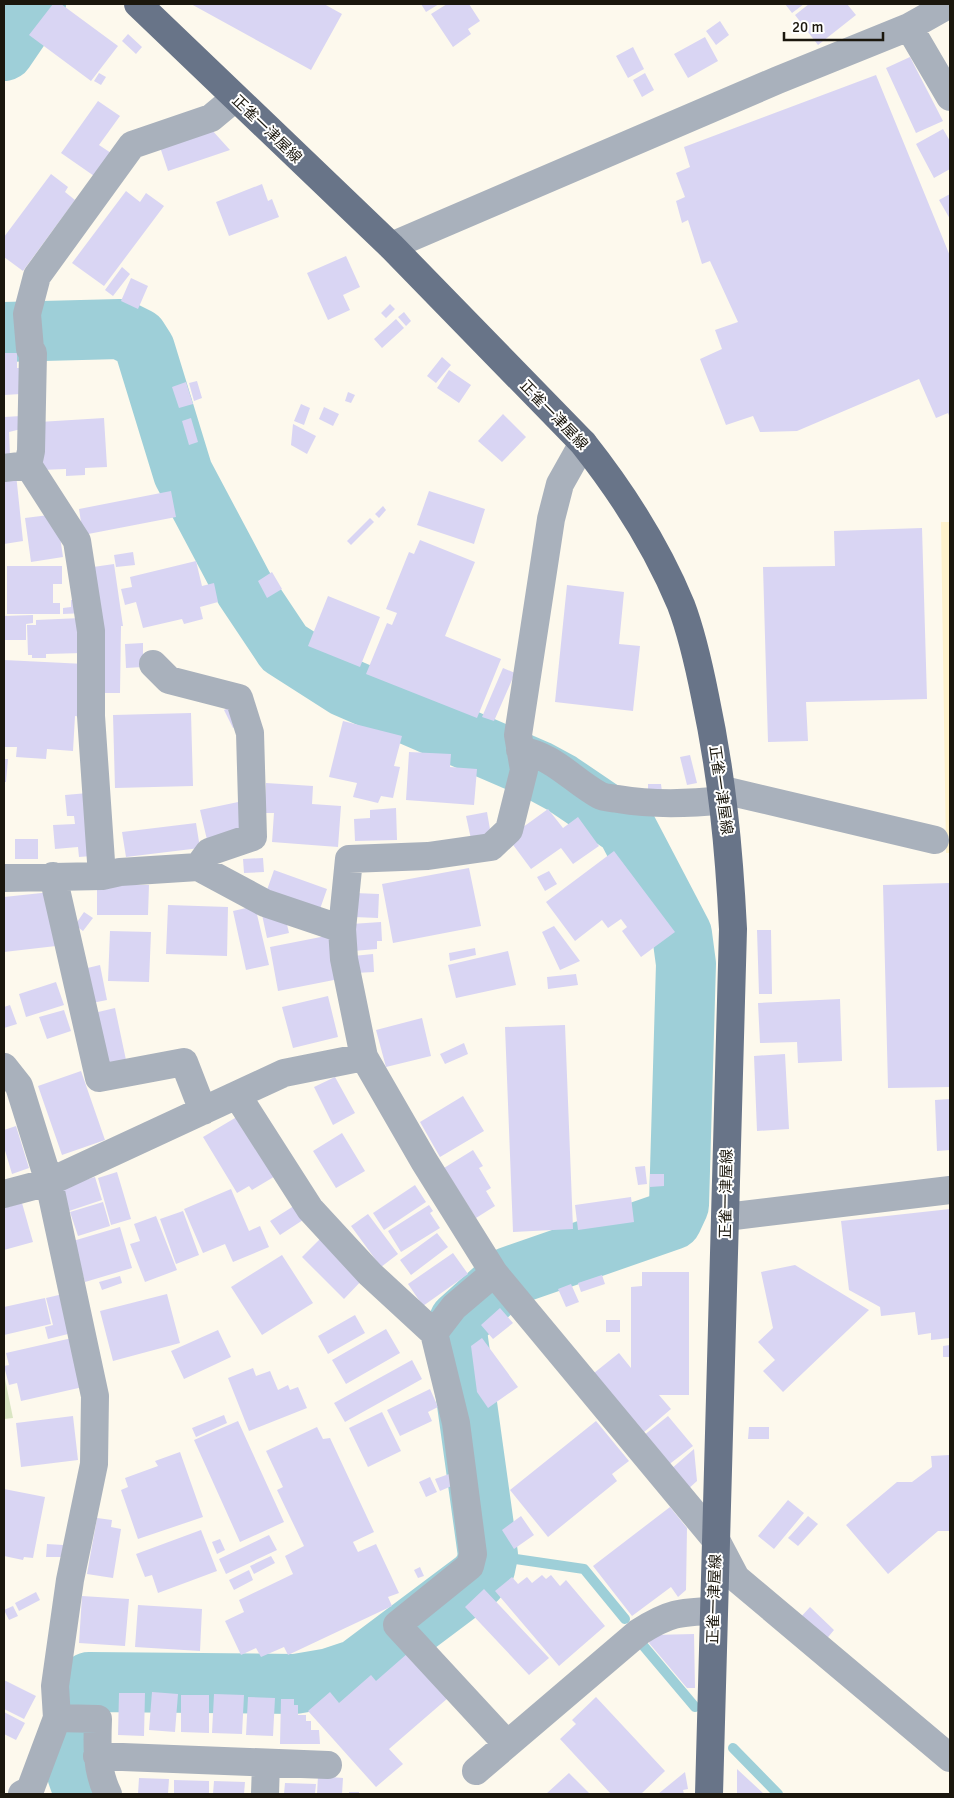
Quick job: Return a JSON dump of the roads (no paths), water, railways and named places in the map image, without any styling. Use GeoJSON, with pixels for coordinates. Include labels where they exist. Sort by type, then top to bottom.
{"type":"FeatureCollection","features":[{"type":"Feature","properties":{"kind":"main road","name":"正雀一津屋線"},"geometry":{"type":"LineString","coordinates":[[138,4],[390,246],[583,443],[603,468],[633,515],[681,605],[697,658],[723,795],[733,929],[709,1794]]}},
{"type":"Feature","properties":{"kind":"street"},"geometry":{"type":"LineString","coordinates":[[390,246],[778,80],[910,27],[950,4]]}},
{"type":"Feature","properties":{"kind":"street"},"geometry":{"type":"LineString","coordinates":[[910,27],[950,98]]}},
{"type":"Feature","properties":{"kind":"street"},"geometry":{"type":"LineString","coordinates":[[102,876],[91,716],[91,631],[77,541],[16,466],[31,451],[33,353],[27,314],[37,276],[132,145],[212,118],[235,98]]}},
{"type":"Feature","properties":{"kind":"street"},"geometry":{"type":"LineString","coordinates":[[583,443],[560,484],[551,520],[518,735],[522,758],[509,830],[491,847],[428,856],[349,859],[342,929],[344,959],[364,1057],[424,1161],[500,1279],[716,1540],[736,1578],[950,1758]]}},
{"type":"Feature","properties":{"kind":"street"},"geometry":{"type":"LineString","coordinates":[[153,664],[169,680],[238,698],[250,733],[253,837],[209,852],[198,867]]}},
{"type":"Feature","properties":{"kind":"street"},"geometry":{"type":"LineString","coordinates":[[522,758],[531,752],[564,769],[600,796],[641,803],[689,804],[723,795],[935,840]]}},
{"type":"Feature","properties":{"kind":"street"},"geometry":{"type":"LineString","coordinates":[[4,878],[102,876],[120,872],[198,867],[265,903],[342,929]]}},
{"type":"Feature","properties":{"kind":"street"},"geometry":{"type":"LineString","coordinates":[[53,876],[99,1078],[184,1062],[203,1110]]}},
{"type":"Feature","properties":{"kind":"street"},"geometry":{"type":"LineString","coordinates":[[4,1194],[49,1182],[284,1073],[364,1057]]}},
{"type":"Feature","properties":{"kind":"street"},"geometry":{"type":"LineString","coordinates":[[4,1067],[19,1086],[49,1182],[94,1396],[94,1464],[70,1580],[55,1686],[70,1718]]}},
{"type":"Feature","properties":{"kind":"street"},"geometry":{"type":"LineString","coordinates":[[237,1095],[310,1209],[370,1274],[434,1332],[456,1423],[473,1554],[470,1566],[397,1625],[508,1744]]}},
{"type":"Feature","properties":{"kind":"street"},"geometry":{"type":"LineString","coordinates":[[726,1217],[950,1190]]}},
{"type":"Feature","properties":{"kind":"street"},"geometry":{"type":"LineString","coordinates":[[434,1332],[454,1307],[500,1279]]}},
{"type":"Feature","properties":{"kind":"street"},"geometry":{"type":"LineString","coordinates":[[476,1771],[639,1632],[663,1617],[686,1612],[714,1610]]}},
{"type":"Feature","properties":{"kind":"street"},"geometry":{"type":"LineString","coordinates":[[70,1718],[98,1719],[97,1756],[103,1784],[108,1794]]}},
{"type":"Feature","properties":{"kind":"street"},"geometry":{"type":"LineString","coordinates":[[22,1794],[30,1790],[70,1718]]}},
{"type":"Feature","properties":{"kind":"street"},"geometry":{"type":"LineString","coordinates":[[97,1756],[328,1765]]}},
{"type":"Feature","properties":{"kind":"street"},"geometry":{"type":"LineString","coordinates":[[265,1794],[266,1763]]}},
{"type":"Feature","properties":{"kind":"street"},"geometry":{"type":"LineString","coordinates":[[4,1780],[14,1794]]}},
{"type":"Feature","properties":{"kind":"waterway"},"geometry":{"type":"LineString","coordinates":[[4,51],[36,4]]}},
{"type":"Feature","properties":{"kind":"waterway"},"geometry":{"type":"LineString","coordinates":[[4,332],[120,329],[138,338],[145,349],[183,473],[244,588],[284,648],[345,687],[537,770],[561,783],[626,827],[682,934],[686,964],[679,1205],[672,1220],[508,1277],[459,1321],[457,1332],[488,1555],[485,1569],[477,1579],[357,1669],[330,1678],[295,1684],[89,1682],[78,1690],[77,1774],[84,1794]]}},
{"type":"Feature","properties":{"kind":"waterway"},"geometry":{"type":"LineString","coordinates":[[488,1555],[584,1569],[625,1619]]}},
{"type":"Feature","properties":{"kind":"waterway"},"geometry":{"type":"LineString","coordinates":[[641,1643],[695,1707]]}},
{"type":"Feature","properties":{"kind":"waterway"},"geometry":{"type":"LineString","coordinates":[[733,1748],[778,1794]]}}]}
